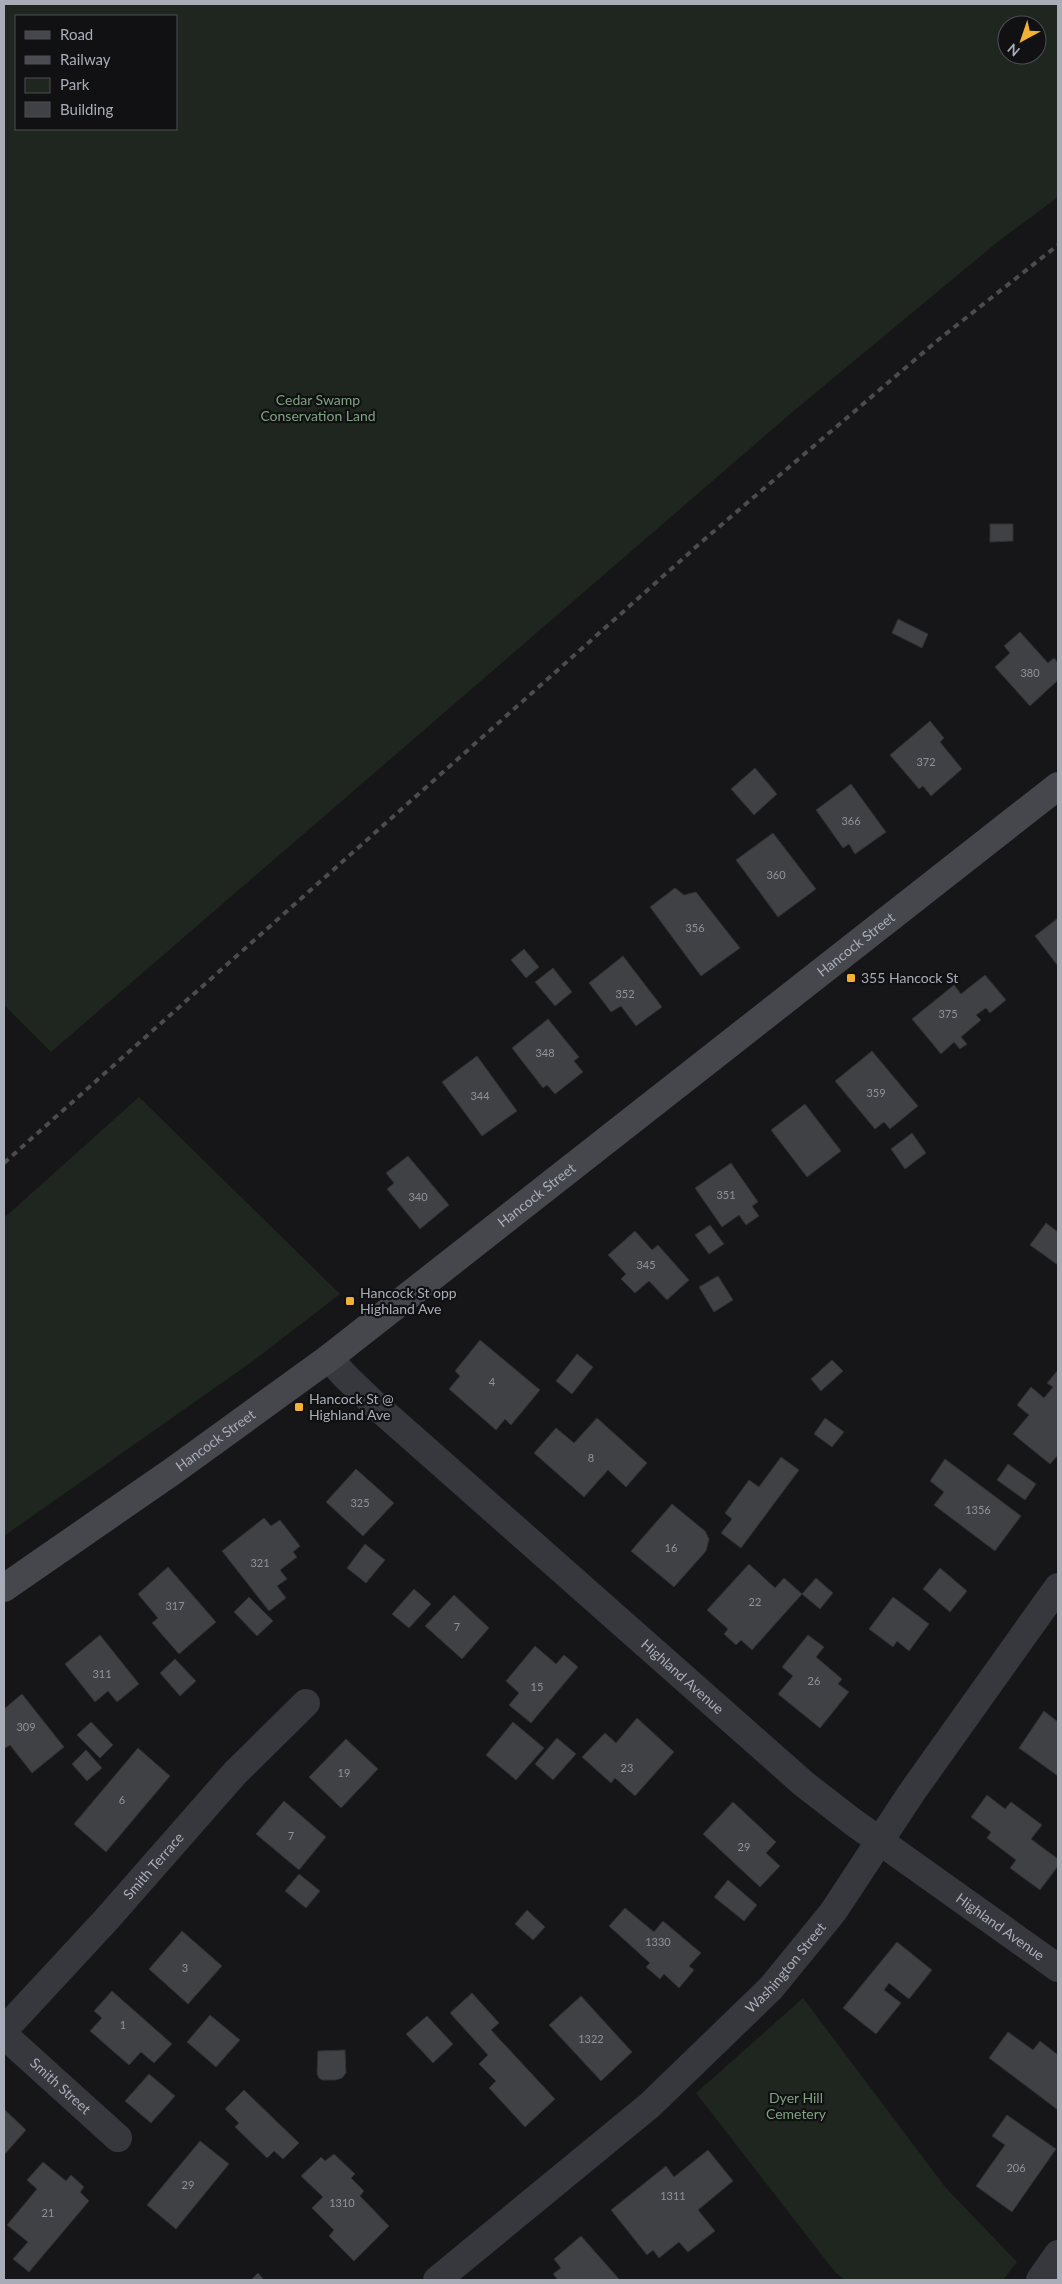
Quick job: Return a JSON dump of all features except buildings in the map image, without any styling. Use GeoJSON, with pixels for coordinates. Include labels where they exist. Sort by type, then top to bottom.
{"type":"FeatureCollection","features":[{"type":"Feature","properties":{"kind":"main road","name":"Hancock Street"},"geometry":{"type":"LineString","coordinates":[[4,1588],[173,1471],[329,1358],[1058,786]]}},
{"type":"Feature","properties":{"kind":"street","name":"Highland Avenue"},"geometry":{"type":"LineString","coordinates":[[329,1358],[380,1410],[829,1804],[1058,1968]]}},
{"type":"Feature","properties":{"kind":"street","name":"Washington Street"},"geometry":{"type":"LineString","coordinates":[[437,2280],[643,2111],[771,1988],[815,1937],[1058,1587]]}},
{"type":"Feature","properties":{"kind":"street","name":"Smith Terrace"},"geometry":{"type":"LineString","coordinates":[[4,2030],[106,1920],[235,1773],[306,1703]]}},
{"type":"Feature","properties":{"kind":"street","name":"Smith Street"},"geometry":{"type":"LineString","coordinates":[[4,2035],[118,2138]]}},
{"type":"Feature","properties":{"kind":"street"},"geometry":{"type":"LineString","coordinates":[[1040,2280],[1058,2254]]}},
{"type":"Feature","properties":{"kind":"green space","name":"Cedar Swamp Conservation Land"},"geometry":{"type":"Polygon","coordinates":[[[4,4],[1058,4],[1058,197],[1000,240],[796,409],[51,1052],[4,1005],[4,4]]]}},
{"type":"Feature","properties":{"kind":"green space"},"geometry":{"type":"Polygon","coordinates":[[[139,1097],[340,1294],[253,1361],[4,1536],[4,1218],[139,1097]]]}},
{"type":"Feature","properties":{"kind":"green space","name":"Dyer Hill Cemetery"},"geometry":{"type":"Polygon","coordinates":[[[803,1998],[946,2188],[1017,2262],[1003,2280],[845,2280],[835,2272],[696,2093],[803,1998]]]}},
{"type":"Feature","properties":{"kind":"railway"},"geometry":{"type":"LineString","coordinates":[[4,1163],[706,538],[938,340],[1058,245]]}},
{"type":"Feature","properties":{"kind":"place","name":"355 Hancock St"},"geometry":{"type":"Point","coordinates":[851,978]}},
{"type":"Feature","properties":{"kind":"place","name":"Hancock St opp Highland Ave"},"geometry":{"type":"Point","coordinates":[350,1301]}},
{"type":"Feature","properties":{"kind":"place","name":"Hancock St @ Highland Ave"},"geometry":{"type":"Point","coordinates":[299,1407]}}]}
